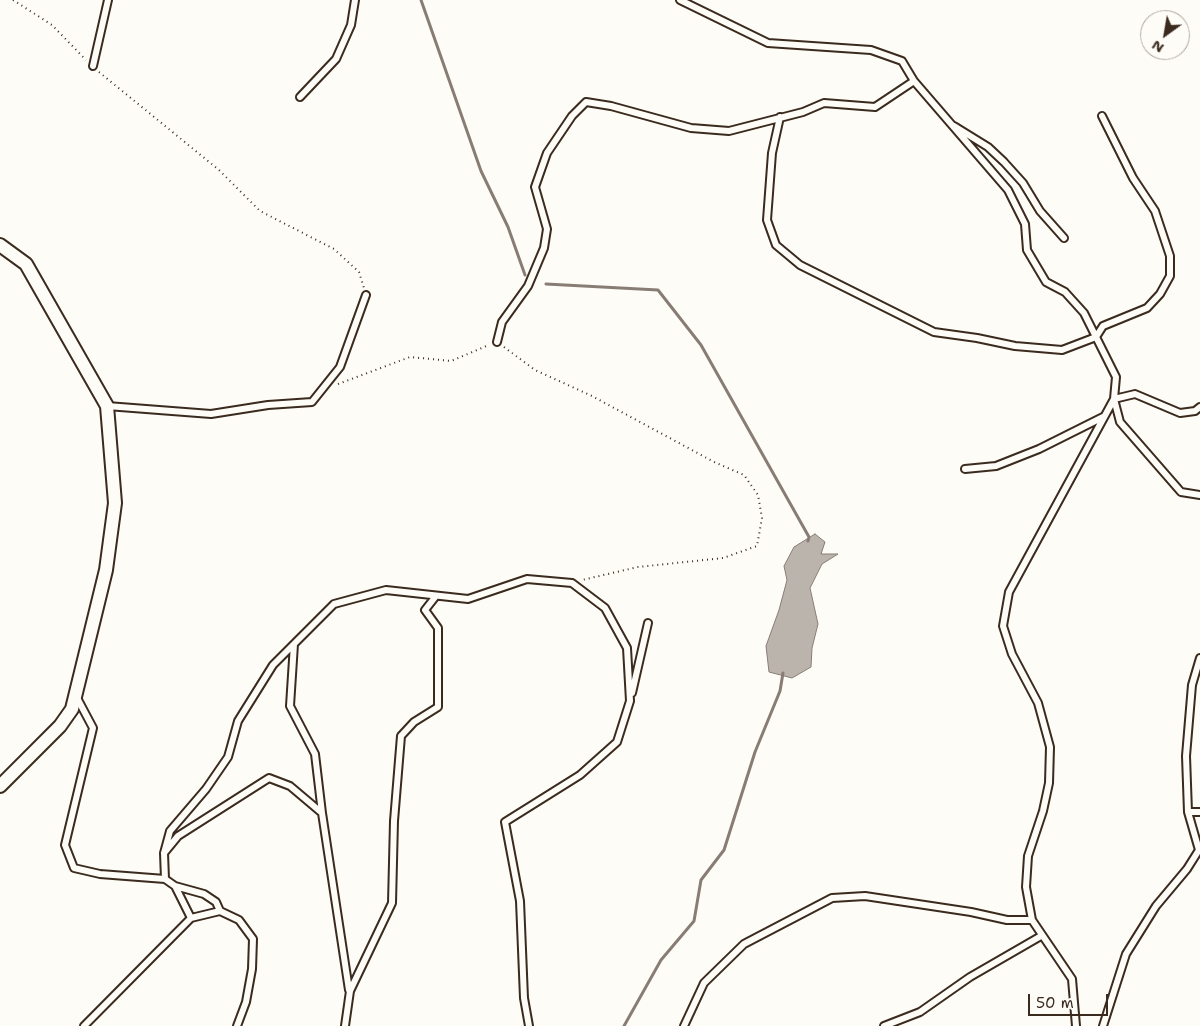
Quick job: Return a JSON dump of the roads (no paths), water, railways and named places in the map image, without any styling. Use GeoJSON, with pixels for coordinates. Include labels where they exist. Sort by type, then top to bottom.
{"type":"FeatureCollection","features":[{"type":"Feature","properties":{"kind":"street"},"geometry":{"type":"LineString","coordinates":[[0,244],[26,264],[106,406],[115,503],[106,570],[72,709],[60,726],[0,786]]}},
{"type":"Feature","properties":{"kind":"lane"},"geometry":{"type":"LineString","coordinates":[[92,66],[108,0]]}},
{"type":"Feature","properties":{"kind":"lane"},"geometry":{"type":"LineString","coordinates":[[300,97],[336,59],[351,25],[355,0]]}},
{"type":"Feature","properties":{"kind":"lane"},"geometry":{"type":"LineString","coordinates":[[680,0],[768,43],[871,50],[902,61],[914,81],[948,123],[1008,190],[1025,224],[1027,250],[1046,282],[1065,292],[1084,313],[1107,354],[1116,377],[1114,399],[1120,422],[1181,492],[1200,495]]}},
{"type":"Feature","properties":{"kind":"lane"},"geometry":{"type":"LineString","coordinates":[[497,342],[502,322],[528,286],[544,248],[547,229],[535,187],[547,153],[572,116],[586,102],[611,106],[691,128],[729,132],[780,116],[804,112],[824,103],[875,107],[914,81]]}},
{"type":"Feature","properties":{"kind":"lane"},"geometry":{"type":"LineString","coordinates":[[780,116],[772,153],[766,220],[776,244],[800,265],[934,332],[1015,346],[1062,350],[1096,337],[1103,326],[1147,308],[1160,294],[1170,276],[1170,256],[1155,211],[1133,178],[1102,116]]}},
{"type":"Feature","properties":{"kind":"lane"},"geometry":{"type":"LineString","coordinates":[[948,123],[988,147],[1004,162],[1023,183],[1040,211],[1064,238]]}},
{"type":"Feature","properties":{"kind":"lane"},"geometry":{"type":"LineString","coordinates":[[106,406],[211,414],[268,405],[312,402],[340,367],[366,295]]}},
{"type":"Feature","properties":{"kind":"lane"},"geometry":{"type":"LineString","coordinates":[[1076,1026],[1072,979],[1041,936],[1032,920],[1026,887],[1028,856],[1043,811],[1049,783],[1050,747],[1038,702],[1012,654],[1002,626],[1009,592],[1114,399],[1135,394],[1180,413],[1200,407]]}},
{"type":"Feature","properties":{"kind":"lane"},"geometry":{"type":"LineString","coordinates":[[965,469],[996,466],[1039,449],[1104,417]]}},
{"type":"Feature","properties":{"kind":"lane"},"geometry":{"type":"LineString","coordinates":[[166,879],[164,853],[170,831],[206,789],[228,757],[238,720],[273,665],[334,604],[386,590],[468,599],[526,578],[572,583],[605,608],[627,648],[630,701]]}},
{"type":"Feature","properties":{"kind":"lane"},"geometry":{"type":"LineString","coordinates":[[345,1026],[350,992],[392,903],[394,821],[401,736],[414,722],[438,707],[438,628],[425,610],[436,596]]}},
{"type":"Feature","properties":{"kind":"lane"},"geometry":{"type":"LineString","coordinates":[[529,1026],[524,998],[520,901],[505,822],[580,776],[617,742],[630,701],[648,623]]}},
{"type":"Feature","properties":{"kind":"lane"},"geometry":{"type":"LineString","coordinates":[[294,644],[290,706],[314,754],[350,992]]}},
{"type":"Feature","properties":{"kind":"lane"},"geometry":{"type":"LineString","coordinates":[[1103,1026],[1126,954],[1156,906],[1187,869],[1199,850],[1188,812],[1186,756],[1192,685],[1200,658]]}},
{"type":"Feature","properties":{"kind":"lane"},"geometry":{"type":"LineString","coordinates":[[75,692],[93,728],[65,845],[74,868],[100,874],[166,879],[176,886],[204,894],[216,902],[220,911]]}},
{"type":"Feature","properties":{"kind":"lane"},"geometry":{"type":"LineString","coordinates":[[164,853],[178,836],[269,778],[290,786],[322,813]]}},
{"type":"Feature","properties":{"kind":"lane"},"geometry":{"type":"LineString","coordinates":[[1188,812],[1200,812]]}},
{"type":"Feature","properties":{"kind":"lane"},"geometry":{"type":"LineString","coordinates":[[176,886],[192,918]]}},
{"type":"Feature","properties":{"kind":"lane"},"geometry":{"type":"LineString","coordinates":[[684,1026],[704,982],[744,944],[832,898],[865,896],[971,912],[1007,920],[1032,920]]}},
{"type":"Feature","properties":{"kind":"lane"},"geometry":{"type":"LineString","coordinates":[[84,1026],[192,918],[220,911],[239,920],[253,939],[252,969],[246,1002],[237,1026]]}},
{"type":"Feature","properties":{"kind":"lane"},"geometry":{"type":"LineString","coordinates":[[884,1026],[920,1012],[970,977],[1041,936]]}},
{"type":"Feature","properties":{"kind":"waterway"},"geometry":{"type":"LineString","coordinates":[[421,0],[481,171],[508,227],[525,275]]}},
{"type":"Feature","properties":{"kind":"waterway"},"geometry":{"type":"LineString","coordinates":[[546,284],[658,290],[701,345],[809,537],[808,541]]}},
{"type":"Feature","properties":{"kind":"waterway"},"geometry":{"type":"LineString","coordinates":[[624,1026],[661,960],[694,921],[701,880],[724,850],[755,752],[780,691],[783,673]]}}]}
